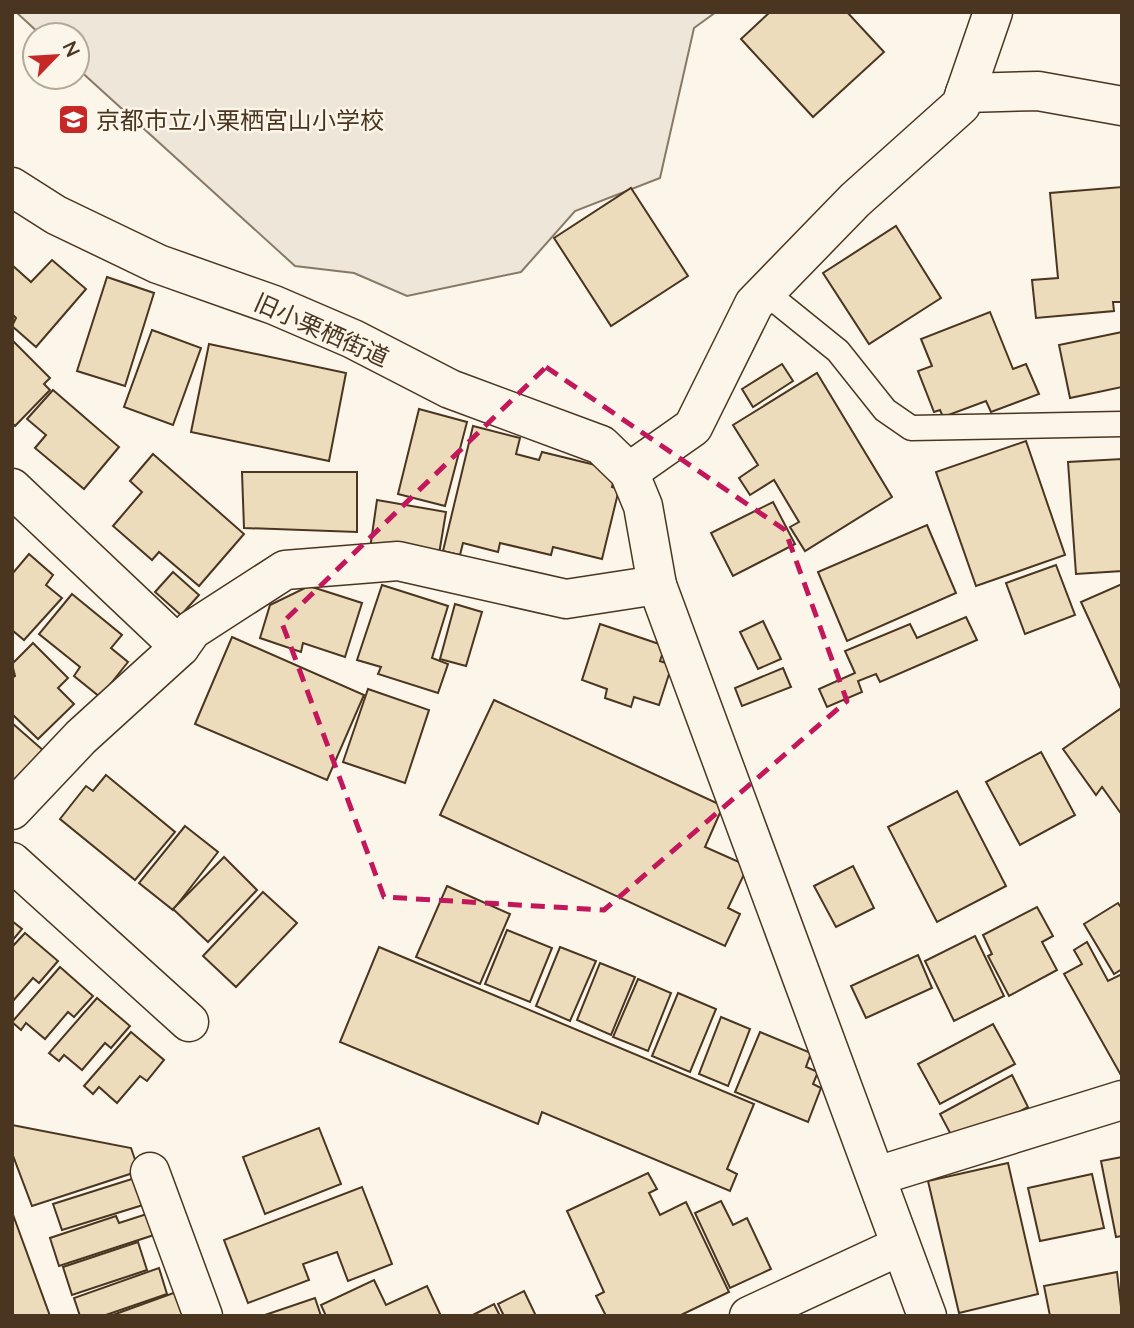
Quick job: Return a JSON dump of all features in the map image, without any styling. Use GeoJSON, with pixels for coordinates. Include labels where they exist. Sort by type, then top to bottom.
{"type":"FeatureCollection","features":[{"type":"Feature","properties":{"kind":"street"},"geometry":{"type":"LineString","coordinates":[[927,1316],[657,585],[643,506],[629,472],[693,427],[754,304],[855,200],[961,105],[993,12]]}},
{"type":"Feature","properties":{"kind":"street"},"geometry":{"type":"LineString","coordinates":[[965,93],[1038,91],[1122,106]]}},
{"type":"Feature","properties":{"kind":"street","name":"旧小栗栖街道"},"geometry":{"type":"LineString","coordinates":[[12,187],[56,215],[158,264],[274,304],[353,338],[450,389],[601,445],[629,472]]}},
{"type":"Feature","properties":{"kind":"street"},"geometry":{"type":"LineString","coordinates":[[12,488],[180,647]]}},
{"type":"Feature","properties":{"kind":"street"},"geometry":{"type":"LineString","coordinates":[[12,810],[81,737],[180,647],[192,630],[285,570],[398,561],[566,599],[657,585]]}},
{"type":"Feature","properties":{"kind":"street"},"geometry":{"type":"LineString","coordinates":[[12,862],[190,1022]]}},
{"type":"Feature","properties":{"kind":"street"},"geometry":{"type":"LineString","coordinates":[[877,1176],[1122,1100]]}},
{"type":"Feature","properties":{"kind":"street"},"geometry":{"type":"LineString","coordinates":[[150,1172],[203,1316]]}},
{"type":"Feature","properties":{"kind":"street"},"geometry":{"type":"LineString","coordinates":[[749,1316],[900,1246]]}},
{"type":"Feature","properties":{"kind":"lane"},"geometry":{"type":"LineString","coordinates":[[765,292],[838,351],[886,410],[911,428],[1122,424]]}},
{"type":"Feature","properties":{"kind":"highlighted area"},"geometry":{"type":"Polygon","coordinates":[[[546,367],[785,530],[847,701],[604,910],[384,897],[282,623],[546,367]]]}},
{"type":"Feature","properties":{"kind":"shaded area"},"geometry":{"type":"Polygon","coordinates":[[[16,12],[716,12],[694,28],[660,178],[575,211],[521,272],[407,296],[354,273],[295,266],[91,81],[91,21],[26,21],[16,12]]]}},
{"type":"Feature","properties":{"kind":"building"},"geometry":{"type":"Polygon","coordinates":[[[770,12],[847,12],[884,52],[813,117],[741,39],[770,12]]]}},
{"type":"Feature","properties":{"kind":"building"},"geometry":{"type":"Polygon","coordinates":[[[1122,187],[1122,302],[1113,302],[1114,311],[1036,318],[1032,280],[1058,278],[1050,193],[1122,187]]]}},
{"type":"Feature","properties":{"kind":"building"},"geometry":{"type":"Polygon","coordinates":[[[631,188],[688,276],[611,326],[554,238],[631,188]]]}},
{"type":"Feature","properties":{"kind":"building"},"geometry":{"type":"Polygon","coordinates":[[[896,226],[941,298],[869,344],[823,273],[896,226]]]}},
{"type":"Feature","properties":{"kind":"building"},"geometry":{"type":"Polygon","coordinates":[[[52,260],[86,289],[36,347],[12,326],[16,318],[12,314],[12,265],[31,282],[52,260]]]}},
{"type":"Feature","properties":{"kind":"building"},"geometry":{"type":"Polygon","coordinates":[[[107,277],[154,293],[125,386],[77,371],[107,277]]]}},
{"type":"Feature","properties":{"kind":"building"},"geometry":{"type":"Polygon","coordinates":[[[990,312],[1013,369],[1026,364],[1039,394],[991,412],[986,401],[943,417],[940,410],[934,412],[918,371],[932,366],[921,339],[990,312]]]}},
{"type":"Feature","properties":{"kind":"building"},"geometry":{"type":"Polygon","coordinates":[[[152,330],[201,348],[173,425],[124,407],[152,330]]]}},
{"type":"Feature","properties":{"kind":"building"},"geometry":{"type":"Polygon","coordinates":[[[1122,332],[1122,387],[1070,398],[1059,345],[1122,332]]]}},
{"type":"Feature","properties":{"kind":"building"},"geometry":{"type":"Polygon","coordinates":[[[13,341],[50,378],[44,384],[50,390],[15,426],[12,423],[13,341]]]}},
{"type":"Feature","properties":{"kind":"building"},"geometry":{"type":"Polygon","coordinates":[[[209,344],[346,373],[329,461],[191,432],[209,344]]]}},
{"type":"Feature","properties":{"kind":"building"},"geometry":{"type":"Polygon","coordinates":[[[782,364],[793,381],[753,407],[742,389],[782,364]]]}},
{"type":"Feature","properties":{"kind":"building"},"geometry":{"type":"Polygon","coordinates":[[[817,373],[892,497],[805,551],[790,527],[799,522],[774,480],[750,495],[739,478],[758,465],[733,425],[817,373]]]}},
{"type":"Feature","properties":{"kind":"building"},"geometry":{"type":"Polygon","coordinates":[[[53,390],[119,447],[84,489],[35,448],[46,435],[27,419],[53,390]]]}},
{"type":"Feature","properties":{"kind":"building"},"geometry":{"type":"Polygon","coordinates":[[[419,409],[467,422],[445,506],[398,494],[419,409]]]}},
{"type":"Feature","properties":{"kind":"building"},"geometry":{"type":"Polygon","coordinates":[[[473,426],[520,438],[516,454],[539,460],[542,452],[616,470],[612,487],[619,489],[602,559],[553,547],[551,555],[500,543],[498,552],[463,543],[460,555],[443,551],[473,426]]]}},
{"type":"Feature","properties":{"kind":"building"},"geometry":{"type":"Polygon","coordinates":[[[1026,441],[1065,555],[976,586],[936,472],[1026,441]]]}},
{"type":"Feature","properties":{"kind":"building"},"geometry":{"type":"Polygon","coordinates":[[[153,454],[244,534],[199,586],[159,552],[152,560],[113,526],[142,492],[130,481],[153,454]]]}},
{"type":"Feature","properties":{"kind":"building"},"geometry":{"type":"Polygon","coordinates":[[[1122,459],[1122,571],[1076,574],[1068,462],[1122,459]]]}},
{"type":"Feature","properties":{"kind":"building"},"geometry":{"type":"Polygon","coordinates":[[[242,472],[357,472],[357,532],[244,528],[242,472]]]}},
{"type":"Feature","properties":{"kind":"building"},"geometry":{"type":"Polygon","coordinates":[[[377,500],[446,512],[438,560],[370,549],[377,500]]]}},
{"type":"Feature","properties":{"kind":"building"},"geometry":{"type":"Polygon","coordinates":[[[773,502],[795,544],[733,576],[711,533],[773,502]]]}},
{"type":"Feature","properties":{"kind":"building"},"geometry":{"type":"Polygon","coordinates":[[[927,525],[956,593],[847,641],[818,572],[927,525]]]}},
{"type":"Feature","properties":{"kind":"building"},"geometry":{"type":"Polygon","coordinates":[[[29,554],[53,575],[46,585],[62,598],[24,640],[12,630],[12,574],[29,554]]]}},
{"type":"Feature","properties":{"kind":"building"},"geometry":{"type":"Polygon","coordinates":[[[1056,565],[1075,615],[1025,634],[1006,583],[1056,565]]]}},
{"type":"Feature","properties":{"kind":"building"},"geometry":{"type":"Polygon","coordinates":[[[173,572],[199,595],[181,615],[155,592],[173,572]]]}},
{"type":"Feature","properties":{"kind":"building"},"geometry":{"type":"Polygon","coordinates":[[[1122,584],[1122,691],[1081,602],[1122,584]]]}},
{"type":"Feature","properties":{"kind":"building"},"geometry":{"type":"Polygon","coordinates":[[[382,585],[448,606],[432,658],[448,664],[438,693],[378,674],[381,667],[357,660],[382,585]]]}},
{"type":"Feature","properties":{"kind":"building"},"geometry":{"type":"Polygon","coordinates":[[[309,586],[362,603],[345,657],[303,643],[301,652],[260,638],[270,605],[309,586]]]}},
{"type":"Feature","properties":{"kind":"building"},"geometry":{"type":"Polygon","coordinates":[[[72,594],[122,635],[111,648],[128,662],[100,697],[74,676],[80,667],[39,634],[72,594]]]}},
{"type":"Feature","properties":{"kind":"building"},"geometry":{"type":"Polygon","coordinates":[[[455,604],[482,612],[466,666],[440,659],[455,604]]]}},
{"type":"Feature","properties":{"kind":"building"},"geometry":{"type":"Polygon","coordinates":[[[966,617],[977,640],[880,682],[876,674],[858,681],[862,692],[827,707],[819,689],[855,673],[845,651],[910,624],[917,638],[966,617]]]}},
{"type":"Feature","properties":{"kind":"building"},"geometry":{"type":"Polygon","coordinates":[[[763,621],[781,659],[758,669],[740,632],[763,621]]]}},
{"type":"Feature","properties":{"kind":"building"},"geometry":{"type":"Polygon","coordinates":[[[600,624],[665,646],[660,661],[672,665],[659,705],[634,697],[631,707],[605,698],[607,689],[582,680],[600,624]]]}},
{"type":"Feature","properties":{"kind":"building"},"geometry":{"type":"Polygon","coordinates":[[[232,637],[364,695],[327,780],[195,724],[232,637]]]}},
{"type":"Feature","properties":{"kind":"building"},"geometry":{"type":"Polygon","coordinates":[[[33,643],[68,678],[58,688],[74,704],[38,739],[12,714],[12,678],[15,676],[12,664],[33,643]]]}},
{"type":"Feature","properties":{"kind":"building"},"geometry":{"type":"Polygon","coordinates":[[[783,668],[791,687],[742,706],[735,688],[783,668]]]}},
{"type":"Feature","properties":{"kind":"building"},"geometry":{"type":"Polygon","coordinates":[[[368,689],[429,710],[405,783],[343,762],[368,689]]]}},
{"type":"Feature","properties":{"kind":"building"},"geometry":{"type":"Polygon","coordinates":[[[494,700],[723,806],[705,847],[748,866],[728,908],[740,914],[725,946],[440,815],[494,700]]]}},
{"type":"Feature","properties":{"kind":"building"},"geometry":{"type":"Polygon","coordinates":[[[1120,709],[1122,815],[1102,787],[1096,795],[1063,749],[1120,709]]]}},
{"type":"Feature","properties":{"kind":"building"},"geometry":{"type":"Polygon","coordinates":[[[12,723],[44,751],[12,787],[12,723]]]}},
{"type":"Feature","properties":{"kind":"building"},"geometry":{"type":"Polygon","coordinates":[[[1041,752],[1075,815],[1020,845],[986,782],[1041,752]]]}},
{"type":"Feature","properties":{"kind":"building"},"geometry":{"type":"Polygon","coordinates":[[[106,775],[175,832],[135,880],[60,819],[86,786],[93,791],[106,775]]]}},
{"type":"Feature","properties":{"kind":"building"},"geometry":{"type":"Polygon","coordinates":[[[957,791],[1006,886],[937,922],[888,827],[957,791]]]}},
{"type":"Feature","properties":{"kind":"building"},"geometry":{"type":"Polygon","coordinates":[[[185,826],[218,852],[173,910],[139,883],[185,826]]]}},
{"type":"Feature","properties":{"kind":"building"},"geometry":{"type":"Polygon","coordinates":[[[224,857],[257,890],[208,942],[173,909],[224,857]]]}},
{"type":"Feature","properties":{"kind":"building"},"geometry":{"type":"Polygon","coordinates":[[[853,866],[874,908],[836,927],[814,886],[853,866]]]}},
{"type":"Feature","properties":{"kind":"building"},"geometry":{"type":"Polygon","coordinates":[[[447,886],[510,914],[480,984],[416,957],[447,886]]]}},
{"type":"Feature","properties":{"kind":"building"},"geometry":{"type":"Polygon","coordinates":[[[263,892],[297,923],[236,987],[203,956],[263,892]]]}},
{"type":"Feature","properties":{"kind":"building"},"geometry":{"type":"Polygon","coordinates":[[[1118,903],[1122,909],[1122,969],[1114,974],[1084,924],[1118,903]]]}},
{"type":"Feature","properties":{"kind":"building"},"geometry":{"type":"Polygon","coordinates":[[[1037,907],[1053,936],[1042,942],[1057,970],[1009,996],[988,956],[992,954],[983,935],[1037,907]]]}},
{"type":"Feature","properties":{"kind":"building"},"geometry":{"type":"Polygon","coordinates":[[[12,921],[22,929],[12,941],[12,921]]]}},
{"type":"Feature","properties":{"kind":"building"},"geometry":{"type":"Polygon","coordinates":[[[507,930],[552,948],[530,1002],[485,984],[507,930]]]}},
{"type":"Feature","properties":{"kind":"building"},"geometry":{"type":"Polygon","coordinates":[[[25,933],[58,961],[39,983],[33,978],[12,1002],[12,947],[25,933]]]}},
{"type":"Feature","properties":{"kind":"building"},"geometry":{"type":"Polygon","coordinates":[[[975,936],[1004,996],[954,1021],[925,961],[975,936]]]}},
{"type":"Feature","properties":{"kind":"building"},"geometry":{"type":"Polygon","coordinates":[[[1087,942],[1108,981],[1122,974],[1122,1077],[1064,974],[1082,964],[1074,950],[1087,942]]]}},
{"type":"Feature","properties":{"kind":"building"},"geometry":{"type":"Polygon","coordinates":[[[379,947],[754,1104],[727,1169],[737,1174],[730,1191],[542,1112],[538,1124],[340,1042],[379,947]]]}},
{"type":"Feature","properties":{"kind":"building"},"geometry":{"type":"Polygon","coordinates":[[[560,947],[596,961],[570,1021],[536,1006],[560,947]]]}},
{"type":"Feature","properties":{"kind":"building"},"geometry":{"type":"Polygon","coordinates":[[[918,955],[932,988],[866,1018],[851,986],[918,955]]]}},
{"type":"Feature","properties":{"kind":"building"},"geometry":{"type":"Polygon","coordinates":[[[600,963],[635,977],[611,1035],[577,1020],[600,963]]]}},
{"type":"Feature","properties":{"kind":"building"},"geometry":{"type":"Polygon","coordinates":[[[60,967],[93,996],[74,1017],[68,1012],[45,1039],[26,1023],[21,1030],[12,1022],[60,967]]]}},
{"type":"Feature","properties":{"kind":"building"},"geometry":{"type":"Polygon","coordinates":[[[638,979],[671,993],[648,1051],[613,1037],[638,979]]]}},
{"type":"Feature","properties":{"kind":"building"},"geometry":{"type":"Polygon","coordinates":[[[678,993],[716,1009],[690,1072],[652,1056],[678,993]]]}},
{"type":"Feature","properties":{"kind":"building"},"geometry":{"type":"Polygon","coordinates":[[[97,998],[130,1026],[111,1048],[105,1043],[82,1070],[64,1055],[59,1061],[49,1053],[97,998]]]}},
{"type":"Feature","properties":{"kind":"building"},"geometry":{"type":"Polygon","coordinates":[[[721,1017],[750,1029],[728,1086],[699,1074],[721,1017]]]}},
{"type":"Feature","properties":{"kind":"building"},"geometry":{"type":"Polygon","coordinates":[[[993,1024],[1015,1064],[940,1104],[918,1064],[993,1024]]]}},
{"type":"Feature","properties":{"kind":"building"},"geometry":{"type":"Polygon","coordinates":[[[131,1032],[164,1060],[147,1081],[140,1076],[117,1103],[99,1087],[93,1094],[84,1086],[131,1032]]]}},
{"type":"Feature","properties":{"kind":"building"},"geometry":{"type":"Polygon","coordinates":[[[760,1032],[811,1053],[806,1067],[818,1072],[813,1084],[821,1088],[808,1122],[735,1092],[760,1032]]]}},
{"type":"Feature","properties":{"kind":"building"},"geometry":{"type":"Polygon","coordinates":[[[1012,1075],[1028,1107],[957,1146],[940,1114],[1012,1075]]]}},
{"type":"Feature","properties":{"kind":"building"},"geometry":{"type":"Polygon","coordinates":[[[12,1125],[131,1148],[139,1171],[32,1206],[12,1153],[12,1125]]]}},
{"type":"Feature","properties":{"kind":"building"},"geometry":{"type":"Polygon","coordinates":[[[319,1128],[341,1184],[265,1214],[243,1157],[319,1128]]]}},
{"type":"Feature","properties":{"kind":"building"},"geometry":{"type":"Polygon","coordinates":[[[1122,1157],[1122,1236],[1116,1237],[1101,1161],[1122,1157]]]}},
{"type":"Feature","properties":{"kind":"building"},"geometry":{"type":"Polygon","coordinates":[[[1008,1163],[1038,1294],[959,1313],[928,1181],[1008,1163]]]}},
{"type":"Feature","properties":{"kind":"building"},"geometry":{"type":"Polygon","coordinates":[[[648,1173],[657,1189],[649,1193],[660,1215],[686,1202],[729,1292],[679,1316],[606,1316],[596,1296],[604,1292],[567,1211],[648,1173]]]}},
{"type":"Feature","properties":{"kind":"building"},"geometry":{"type":"Polygon","coordinates":[[[1092,1174],[1104,1228],[1040,1241],[1028,1188],[1092,1174]]]}},
{"type":"Feature","properties":{"kind":"building"},"geometry":{"type":"Polygon","coordinates":[[[135,1178],[143,1205],[62,1230],[53,1204],[135,1178]]]}},
{"type":"Feature","properties":{"kind":"building"},"geometry":{"type":"Polygon","coordinates":[[[362,1187],[392,1264],[348,1281],[337,1252],[303,1264],[309,1280],[248,1303],[224,1240],[362,1187]]]}},
{"type":"Feature","properties":{"kind":"building"},"geometry":{"type":"Polygon","coordinates":[[[721,1201],[733,1225],[747,1218],[771,1269],[730,1288],[695,1213],[721,1201]]]}},
{"type":"Feature","properties":{"kind":"building"},"geometry":{"type":"Polygon","coordinates":[[[12,1212],[50,1316],[12,1316],[12,1212]]]}},
{"type":"Feature","properties":{"kind":"building"},"geometry":{"type":"Polygon","coordinates":[[[153,1212],[160,1233],[59,1266],[50,1238],[116,1216],[119,1223],[153,1212]]]}},
{"type":"Feature","properties":{"kind":"building"},"geometry":{"type":"Polygon","coordinates":[[[138,1242],[147,1270],[72,1295],[63,1267],[138,1242]]]}},
{"type":"Feature","properties":{"kind":"building"},"geometry":{"type":"Polygon","coordinates":[[[159,1268],[167,1294],[103,1316],[80,1316],[74,1298],[159,1268]]]}},
{"type":"Feature","properties":{"kind":"building"},"geometry":{"type":"Polygon","coordinates":[[[1117,1272],[1122,1316],[1050,1316],[1044,1286],[1117,1272]]]}},
{"type":"Feature","properties":{"kind":"building"},"geometry":{"type":"Polygon","coordinates":[[[374,1280],[386,1305],[427,1286],[441,1316],[326,1316],[321,1305],[374,1280]]]}},
{"type":"Feature","properties":{"kind":"building"},"geometry":{"type":"Polygon","coordinates":[[[179,1291],[188,1316],[110,1316],[179,1291]]]}},
{"type":"Feature","properties":{"kind":"building"},"geometry":{"type":"Polygon","coordinates":[[[524,1291],[536,1316],[504,1316],[498,1304],[524,1291]]]}},
{"type":"Feature","properties":{"kind":"building"},"geometry":{"type":"Polygon","coordinates":[[[315,1298],[321,1316],[262,1316],[315,1298]]]}},
{"type":"Feature","properties":{"kind":"building"},"geometry":{"type":"Polygon","coordinates":[[[494,1304],[500,1316],[471,1316],[494,1304]]]}},
{"type":"Feature","properties":{"kind":"place","name":"京都市立小栗栖宮山小学校"},"geometry":{"type":"Point","coordinates":[73,119]}}]}
